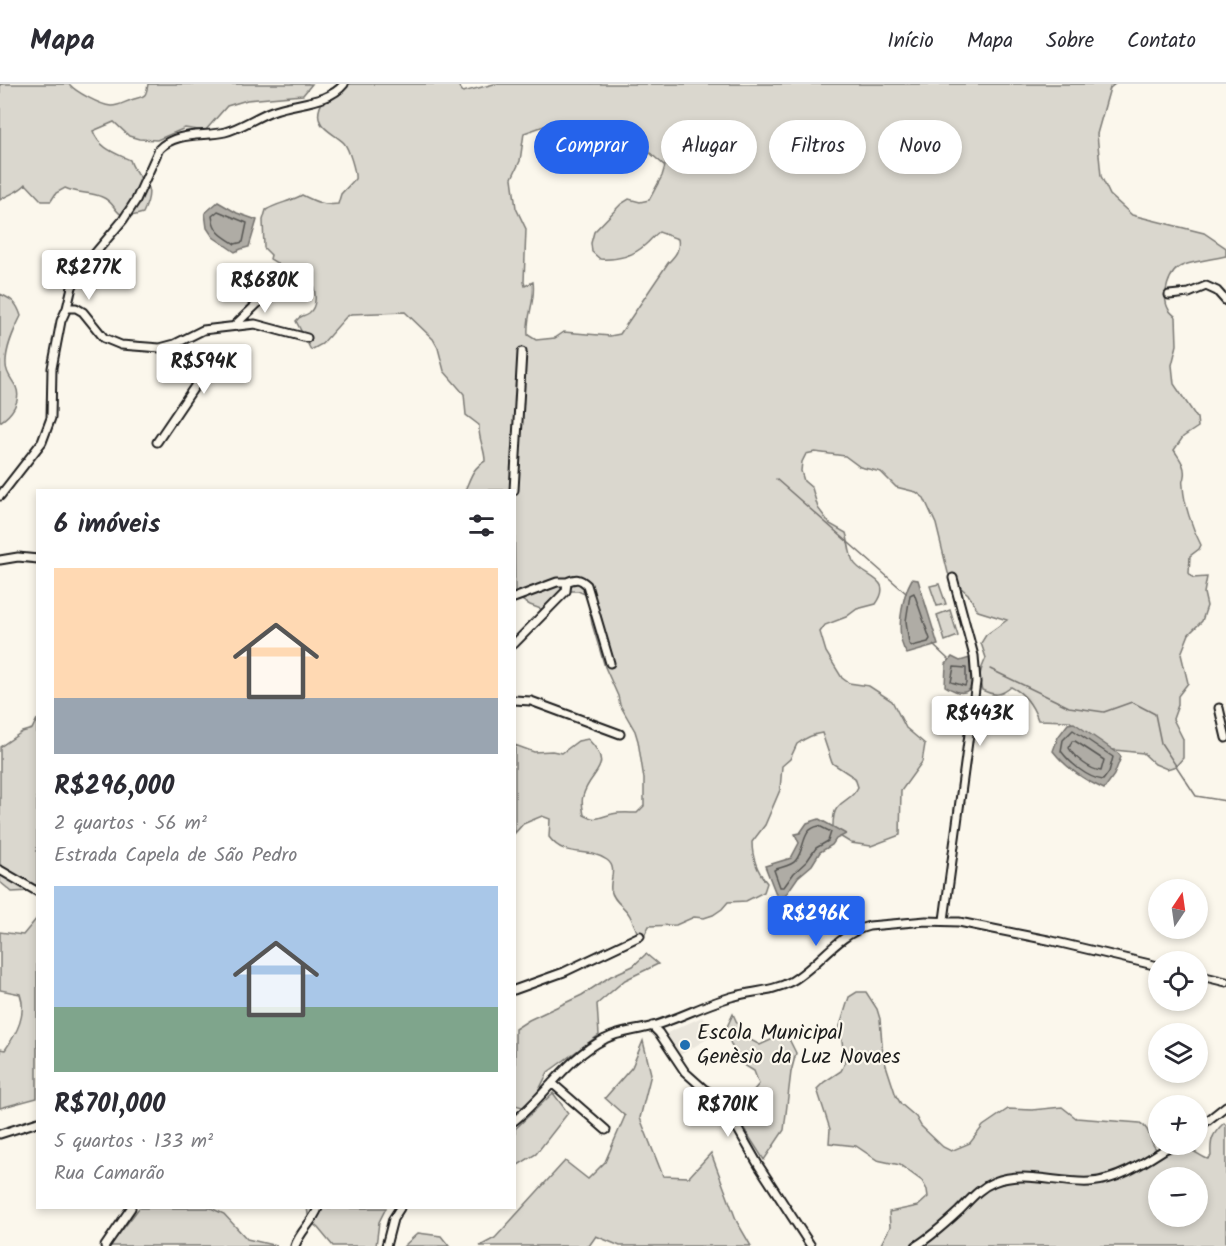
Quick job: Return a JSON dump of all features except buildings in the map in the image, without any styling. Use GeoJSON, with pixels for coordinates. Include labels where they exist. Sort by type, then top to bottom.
{"type":"FeatureCollection","features":[{"type":"Feature","properties":{"kind":"street"},"geometry":{"type":"LineString","coordinates":[[0,496],[47,433],[52,409],[52,368],[61,321],[72,287],[81,270],[123,220],[136,200],[159,149],[164,144],[196,134],[231,130],[272,111],[327,97],[339,91],[344,84]]}},
{"type":"Feature","properties":{"kind":"street"},"geometry":{"type":"LineString","coordinates":[[235,325],[278,284]]}},
{"type":"Feature","properties":{"kind":"street"},"geometry":{"type":"LineString","coordinates":[[1169,295],[1190,293],[1206,286],[1217,291],[1226,301]]}},
{"type":"Feature","properties":{"kind":"street"},"geometry":{"type":"LineString","coordinates":[[67,308],[76,308],[83,312],[104,338],[121,345],[149,349],[175,344],[203,330],[235,325],[262,325],[308,338]]}},
{"type":"Feature","properties":{"kind":"street"},"geometry":{"type":"LineString","coordinates":[[157,442],[197,383],[175,344]]}},
{"type":"Feature","properties":{"kind":"street"},"geometry":{"type":"LineString","coordinates":[[514,489],[522,352]]}},
{"type":"Feature","properties":{"kind":"street"},"geometry":{"type":"LineString","coordinates":[[0,560],[18,557],[36,559]]}},
{"type":"Feature","properties":{"kind":"street"},"geometry":{"type":"LineString","coordinates":[[944,921],[976,682],[974,656],[952,578]]}},
{"type":"Feature","properties":{"kind":"street"},"geometry":{"type":"LineString","coordinates":[[516,597],[557,582],[579,579],[587,585],[610,663]]}},
{"type":"Feature","properties":{"kind":"street"},"geometry":{"type":"LineString","coordinates":[[516,642],[566,591],[567,582]]}},
{"type":"Feature","properties":{"kind":"street"},"geometry":{"type":"LineString","coordinates":[[516,700],[531,701],[620,734]]}},
{"type":"Feature","properties":{"kind":"street"},"geometry":{"type":"LineString","coordinates":[[1219,708],[1226,738]]}},
{"type":"Feature","properties":{"kind":"street"},"geometry":{"type":"LineString","coordinates":[[0,870],[36,891]]}},
{"type":"Feature","properties":{"kind":"street"},"geometry":{"type":"LineString","coordinates":[[516,1120],[529,1110],[576,1058],[600,1041],[614,1035],[652,1026],[722,999],[779,987],[800,975],[861,928],[891,923],[944,921],[1000,929],[1148,964]]}},
{"type":"Feature","properties":{"kind":"street"},"geometry":{"type":"LineString","coordinates":[[516,989],[564,972],[640,936]]}},
{"type":"Feature","properties":{"kind":"street"},"geometry":{"type":"LineString","coordinates":[[1208,978],[1226,982]]}},
{"type":"Feature","properties":{"kind":"street"},"geometry":{"type":"LineString","coordinates":[[652,1026],[685,1072],[724,1105],[759,1166],[811,1246]]}},
{"type":"Feature","properties":{"kind":"street"},"geometry":{"type":"LineString","coordinates":[[552,1083],[606,1130]]}},
{"type":"Feature","properties":{"kind":"street"},"geometry":{"type":"LineString","coordinates":[[1208,1120],[1226,1106]]}},
{"type":"Feature","properties":{"kind":"street"},"geometry":{"type":"LineString","coordinates":[[0,1134],[36,1123]]}},
{"type":"Feature","properties":{"kind":"street"},"geometry":{"type":"LineString","coordinates":[[916,1246],[940,1228],[978,1191],[995,1181],[1106,1180],[1127,1172],[1155,1155]]}},
{"type":"Feature","properties":{"kind":"street"},"geometry":{"type":"LineString","coordinates":[[105,1246],[130,1209]]}},
{"type":"Feature","properties":{"kind":"street"},"geometry":{"type":"LineString","coordinates":[[295,1246],[303,1229],[318,1209]]}},
{"type":"Feature","properties":{"kind":"street"},"geometry":{"type":"LineString","coordinates":[[386,1246],[393,1219],[399,1209]]}},
{"type":"Feature","properties":{"kind":"shaded area"},"geometry":{"type":"Polygon","coordinates":[[[0,84],[69,84],[88,98],[111,106],[143,96],[146,94],[148,84],[312,84],[303,95],[247,100],[227,106],[205,131],[185,128],[157,140],[139,139],[129,136],[114,122],[93,131],[103,146],[130,160],[148,188],[149,194],[143,213],[126,216],[118,212],[108,200],[102,197],[65,188],[56,193],[51,201],[42,201],[26,184],[0,200],[0,84]]]}},
{"type":"Feature","properties":{"kind":"shaded area"},"geometry":{"type":"Polygon","coordinates":[[[338,84],[457,84],[463,92],[494,84],[1115,84],[1110,88],[1097,134],[1101,176],[1110,195],[1132,215],[1204,233],[1226,248],[1226,256],[1178,268],[1170,278],[1166,291],[1167,305],[1176,317],[1177,345],[1172,365],[1174,384],[1197,418],[1198,427],[1183,437],[1174,450],[1183,465],[1185,500],[1201,545],[1190,556],[1189,573],[1193,578],[1207,577],[1204,593],[1207,606],[1202,621],[1189,634],[1181,654],[1188,683],[1178,696],[1178,705],[1173,719],[1183,739],[1183,758],[1176,766],[1167,769],[1155,764],[1143,753],[1105,749],[1069,721],[1038,720],[1028,700],[1011,687],[997,694],[982,690],[980,674],[986,658],[981,643],[986,635],[1007,620],[978,611],[968,594],[953,581],[948,573],[936,524],[924,498],[916,492],[896,487],[881,472],[860,467],[845,456],[815,452],[806,454],[801,471],[804,481],[812,488],[818,508],[830,524],[846,533],[853,561],[863,572],[880,583],[882,588],[876,604],[857,609],[846,617],[825,625],[820,632],[826,652],[842,678],[849,683],[869,686],[892,701],[906,728],[925,744],[922,762],[901,791],[900,835],[871,846],[851,843],[833,832],[835,810],[858,787],[855,778],[832,763],[822,733],[812,736],[797,744],[790,759],[782,766],[780,790],[765,825],[752,842],[756,863],[767,883],[764,892],[746,901],[728,902],[713,915],[704,918],[694,917],[676,925],[649,926],[645,934],[639,938],[630,916],[612,894],[612,867],[607,860],[592,854],[570,851],[556,844],[549,837],[550,819],[542,816],[523,824],[516,832],[516,745],[534,752],[562,753],[578,741],[588,739],[600,756],[601,763],[583,796],[584,815],[595,819],[615,813],[637,813],[644,806],[644,779],[638,741],[605,667],[592,624],[587,595],[578,591],[569,591],[546,611],[516,597],[516,489],[465,489],[475,470],[485,461],[479,425],[466,415],[464,394],[444,371],[438,348],[433,339],[405,312],[351,314],[322,344],[311,350],[296,321],[309,313],[315,304],[313,285],[270,259],[271,255],[264,248],[263,220],[266,210],[302,195],[324,204],[338,204],[341,194],[355,179],[346,146],[319,120],[321,104],[338,84]],[[534,120],[534,130],[524,133],[520,161],[512,178],[516,208],[526,229],[524,282],[525,286],[533,282],[534,289],[528,321],[528,335],[536,340],[555,338],[564,332],[610,336],[620,334],[675,255],[678,249],[678,239],[659,232],[635,252],[624,257],[600,259],[592,252],[591,243],[594,232],[621,204],[629,199],[640,202],[649,200],[663,174],[757,174],[757,120],[661,120],[661,163],[650,153],[649,120],[534,120]]]}},
{"type":"Feature","properties":{"kind":"shaded area"},"geometry":{"type":"Polygon","coordinates":[[[0,294],[14,302],[21,316],[10,340],[6,359],[7,371],[16,387],[18,397],[11,412],[0,422],[0,294]]]}},
{"type":"Feature","properties":{"kind":"shaded area"},"geometry":{"type":"Polygon","coordinates":[[[939,584],[946,604],[937,606],[930,586],[939,584]]]}},
{"type":"Feature","properties":{"kind":"shaded area"},"geometry":{"type":"Polygon","coordinates":[[[950,610],[958,636],[945,641],[937,615],[950,610]]]}},
{"type":"Feature","properties":{"kind":"shaded area"},"geometry":{"type":"Polygon","coordinates":[[[36,721],[36,888],[31,891],[12,892],[0,882],[0,747],[22,732],[32,729],[36,721]]]}},
{"type":"Feature","properties":{"kind":"shaded area"},"geometry":{"type":"Polygon","coordinates":[[[36,919],[36,1098],[0,1108],[0,1049],[5,1050],[20,1023],[22,1001],[20,994],[0,990],[0,932],[23,935],[36,919]]]}},
{"type":"Feature","properties":{"kind":"shaded area"},"geometry":{"type":"Polygon","coordinates":[[[646,954],[658,964],[625,980],[597,1004],[599,1035],[548,1072],[537,1094],[526,1108],[516,1105],[516,1028],[633,966],[646,954]]]}},
{"type":"Feature","properties":{"kind":"shaded area"},"geometry":{"type":"Polygon","coordinates":[[[857,992],[866,992],[877,1009],[880,1019],[883,1056],[896,1096],[901,1104],[916,1117],[921,1126],[943,1147],[951,1151],[970,1143],[983,1126],[1008,1109],[1032,1110],[1062,1107],[1076,1118],[1140,1123],[1148,1133],[1148,1155],[1200,1155],[1208,1159],[1211,1156],[1213,1138],[1224,1123],[1226,1125],[1226,1246],[880,1246],[890,1227],[889,1212],[918,1206],[928,1197],[927,1190],[922,1181],[900,1165],[877,1160],[856,1146],[829,1143],[830,1129],[817,1089],[841,1071],[845,1063],[840,1026],[849,997],[857,992]]]}},
{"type":"Feature","properties":{"kind":"shaded area"},"geometry":{"type":"Polygon","coordinates":[[[733,1014],[743,1036],[760,1045],[786,1033],[796,1053],[791,1072],[784,1130],[764,1160],[734,1113],[759,1084],[754,1071],[739,1062],[725,1031],[733,1014]]]}},
{"type":"Feature","properties":{"kind":"shaded area","name":"Escola Municipal Genèsio da Luz Novaes"},"geometry":{"type":"Polygon","coordinates":[[[702,1017],[714,1035],[680,1055],[665,1034],[702,1017]]]}},
{"type":"Feature","properties":{"kind":"shaded area"},"geometry":{"type":"Polygon","coordinates":[[[643,1041],[651,1074],[640,1118],[663,1176],[689,1177],[711,1153],[737,1222],[751,1246],[620,1246],[596,1236],[589,1246],[480,1246],[495,1238],[565,1161],[588,1179],[605,1162],[625,1116],[605,1098],[632,1067],[643,1041]]]}},
{"type":"Feature","properties":{"kind":"shaded area"},"geometry":{"type":"Polygon","coordinates":[[[553,1093],[568,1113],[536,1154],[516,1166],[516,1128],[553,1093]]]}},
{"type":"Feature","properties":{"kind":"shaded area"},"geometry":{"type":"Polygon","coordinates":[[[138,1209],[213,1209],[224,1214],[247,1239],[277,1246],[110,1246],[138,1209]]]}},
{"type":"Feature","properties":{"kind":"shaded area"},"geometry":{"type":"Polygon","coordinates":[[[307,1209],[386,1209],[379,1222],[376,1246],[333,1246],[309,1220],[307,1209]]]}},
{"type":"Feature","properties":{"kind":"shaded area"},"geometry":{"type":"Polygon","coordinates":[[[418,1233],[441,1236],[449,1246],[404,1246],[418,1233]]]}},
{"type":"Feature","properties":{"kind":"water"},"geometry":{"type":"Polygon","coordinates":[[[218,202],[237,213],[257,220],[249,247],[235,252],[213,237],[207,228],[205,213],[218,202]]]}},
{"type":"Feature","properties":{"kind":"water"},"geometry":{"type":"Polygon","coordinates":[[[912,579],[918,580],[938,645],[907,654],[903,647],[900,627],[905,596],[912,579]]]}},
{"type":"Feature","properties":{"kind":"water"},"geometry":{"type":"Polygon","coordinates":[[[952,657],[960,661],[970,658],[973,681],[968,690],[964,692],[958,692],[945,686],[946,664],[952,657]]]}},
{"type":"Feature","properties":{"kind":"water"},"geometry":{"type":"Polygon","coordinates":[[[1074,723],[1121,757],[1114,775],[1104,789],[1076,773],[1053,751],[1058,737],[1068,724],[1074,723]]]}},
{"type":"Feature","properties":{"kind":"water"},"geometry":{"type":"Polygon","coordinates":[[[819,819],[846,834],[820,852],[812,865],[798,877],[787,893],[778,899],[765,866],[791,858],[799,843],[795,834],[800,833],[807,823],[819,819]]]}},
{"type":"Feature","properties":{"kind":"waterway"},"geometry":{"type":"LineString","coordinates":[[776,479],[906,593]]}},
{"type":"Feature","properties":{"kind":"waterway"},"geometry":{"type":"LineString","coordinates":[[933,645],[949,660]]}},
{"type":"Feature","properties":{"kind":"waterway"},"geometry":{"type":"LineString","coordinates":[[990,669],[1069,707],[1104,712],[1132,702],[1155,714],[1161,743],[1196,796],[1226,801]]}},
{"type":"Feature","properties":{"kind":"place","name":"Escola Municipal Genèsio da Luz Novaes"},"geometry":{"type":"Point","coordinates":[685,1045]}}]}
